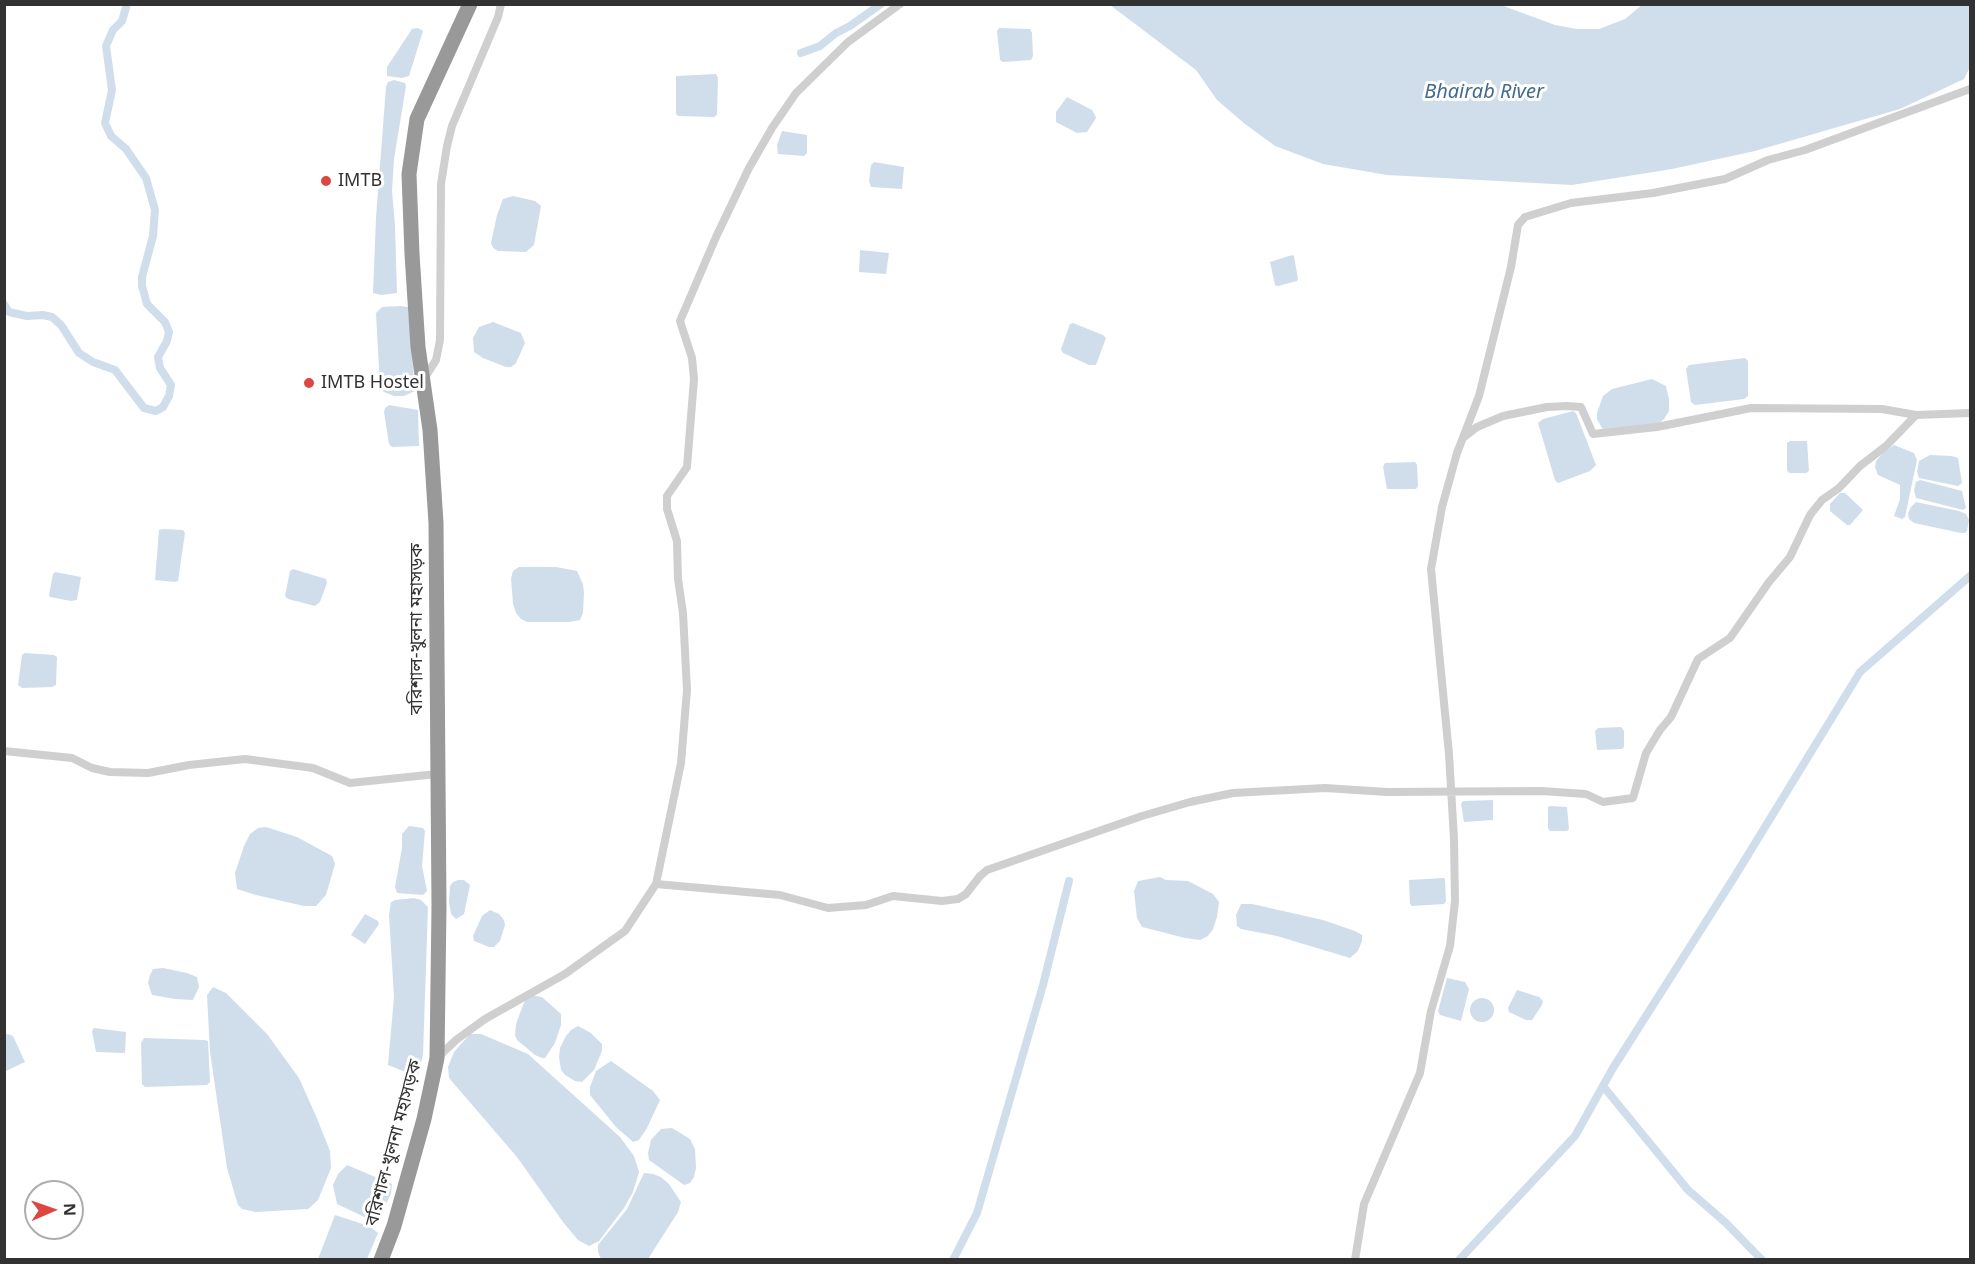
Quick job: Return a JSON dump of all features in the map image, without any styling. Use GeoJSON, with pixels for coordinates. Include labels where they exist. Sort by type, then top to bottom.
{"type":"FeatureCollection","features":[{"type":"Feature","properties":{"kind":"highway","name":"বরিশাল-খুলনা মহাসড়ক"},"geometry":{"type":"LineString","coordinates":[[381,1260],[394,1226],[424,1119],[436,1058],[439,907],[436,523],[430,430],[418,347],[410,174],[417,119],[470,4]]}},
{"type":"Feature","properties":{"kind":"street"},"geometry":{"type":"LineString","coordinates":[[423,382],[436,360],[440,340],[441,184],[447,146],[452,126],[498,17],[501,4]]}},
{"type":"Feature","properties":{"kind":"street"},"geometry":{"type":"LineString","coordinates":[[436,1058],[485,1019],[565,974],[625,931],[656,884],[681,763],[687,690],[683,614],[678,579],[678,541],[667,508],[667,496],[687,467],[694,379],[692,358],[680,321],[749,168],[796,93],[848,42],[900,4]]}},
{"type":"Feature","properties":{"kind":"street"},"geometry":{"type":"LineString","coordinates":[[1356,1260],[1364,1204],[1419,1073],[1431,1011],[1450,946],[1455,901],[1454,839],[1448,745],[1431,569],[1442,507],[1462,439],[1479,396],[1511,267],[1518,225],[1525,218],[1571,203],[1653,193],[1725,179],[1768,160],[1805,150],[1971,89]]}},
{"type":"Feature","properties":{"kind":"street"},"geometry":{"type":"LineString","coordinates":[[1462,439],[1478,427],[1503,416],[1546,407],[1581,408],[1593,434],[1657,428],[1751,408],[1882,409],[1916,415],[1971,413]]}},
{"type":"Feature","properties":{"kind":"street"},"geometry":{"type":"LineString","coordinates":[[656,884],[780,895],[828,908],[866,905],[893,896],[942,901],[958,899],[966,894],[987,870],[1142,816],[1190,802],[1233,793],[1325,788],[1387,792],[1570,792],[1586,794],[1603,802],[1633,798],[1646,753],[1681,700],[1698,659],[1730,638],[1769,582],[1790,557],[1810,515],[1822,500],[1886,446],[1916,415]]}},
{"type":"Feature","properties":{"kind":"street"},"geometry":{"type":"LineString","coordinates":[[4,751],[72,758],[92,768],[110,772],[148,772],[245,759],[313,768],[350,783],[437,774]]}},
{"type":"Feature","properties":{"kind":"water","name":"Bhairab River"},"geometry":{"type":"Polygon","coordinates":[[[1110,5],[1501,5],[1555,25],[1577,29],[1599,29],[1625,19],[1642,5],[1970,5],[1970,67],[1964,79],[1900,109],[1755,151],[1672,169],[1572,185],[1387,175],[1323,164],[1275,146],[1217,100],[1196,70],[1110,5]]]}},
{"type":"Feature","properties":{"kind":"water"},"geometry":{"type":"Polygon","coordinates":[[[418,28],[423,31],[409,76],[402,78],[387,76],[387,67],[412,29],[418,28]]]}},
{"type":"Feature","properties":{"kind":"water"},"geometry":{"type":"Polygon","coordinates":[[[999,28],[1030,29],[1033,56],[1031,60],[1003,62],[1000,60],[997,31],[999,28]]]}},
{"type":"Feature","properties":{"kind":"water"},"geometry":{"type":"Polygon","coordinates":[[[716,74],[718,78],[717,115],[714,117],[678,116],[676,114],[676,76],[716,74]]]}},
{"type":"Feature","properties":{"kind":"water"},"geometry":{"type":"Polygon","coordinates":[[[394,80],[405,83],[406,86],[394,159],[392,191],[397,293],[381,295],[373,293],[376,217],[386,87],[388,82],[394,80]]]}},
{"type":"Feature","properties":{"kind":"water"},"geometry":{"type":"Polygon","coordinates":[[[1067,97],[1092,110],[1095,115],[1096,118],[1087,132],[1077,133],[1056,122],[1056,112],[1067,97]]]}},
{"type":"Feature","properties":{"kind":"water"},"geometry":{"type":"Polygon","coordinates":[[[782,131],[807,135],[807,153],[804,156],[778,154],[777,145],[782,131]]]}},
{"type":"Feature","properties":{"kind":"water"},"geometry":{"type":"Polygon","coordinates":[[[874,162],[904,167],[902,189],[871,187],[869,181],[871,165],[874,162]]]}},
{"type":"Feature","properties":{"kind":"water"},"geometry":{"type":"Polygon","coordinates":[[[513,196],[535,201],[541,206],[534,245],[526,252],[498,251],[491,243],[503,199],[513,196]]]}},
{"type":"Feature","properties":{"kind":"water"},"geometry":{"type":"Polygon","coordinates":[[[860,250],[889,253],[886,274],[859,272],[860,250]]]}},
{"type":"Feature","properties":{"kind":"water"},"geometry":{"type":"Polygon","coordinates":[[[1292,255],[1297,281],[1275,285],[1270,262],[1292,255]]]}},
{"type":"Feature","properties":{"kind":"water"},"geometry":{"type":"Polygon","coordinates":[[[382,307],[408,307],[415,391],[404,396],[394,396],[384,392],[380,387],[376,313],[382,307]]]}},
{"type":"Feature","properties":{"kind":"water"},"geometry":{"type":"Polygon","coordinates":[[[493,322],[521,333],[525,343],[516,363],[511,367],[483,358],[474,352],[473,338],[479,327],[493,322]]]}},
{"type":"Feature","properties":{"kind":"water"},"geometry":{"type":"Polygon","coordinates":[[[1073,323],[1106,338],[1096,365],[1089,365],[1063,353],[1061,349],[1070,324],[1073,323]]]}},
{"type":"Feature","properties":{"kind":"water"},"geometry":{"type":"Polygon","coordinates":[[[1745,358],[1748,361],[1748,396],[1744,399],[1695,405],[1691,402],[1686,369],[1689,365],[1745,358]]]}},
{"type":"Feature","properties":{"kind":"water"},"geometry":{"type":"Polygon","coordinates":[[[1652,379],[1666,386],[1669,411],[1664,419],[1657,425],[1603,430],[1597,419],[1597,413],[1603,396],[1612,389],[1652,379]]]}},
{"type":"Feature","properties":{"kind":"water"},"geometry":{"type":"Polygon","coordinates":[[[389,405],[418,410],[419,446],[392,447],[389,444],[384,412],[389,405]]]}},
{"type":"Feature","properties":{"kind":"water"},"geometry":{"type":"Polygon","coordinates":[[[1573,411],[1576,413],[1596,465],[1590,471],[1558,483],[1555,480],[1538,423],[1543,419],[1573,411]]]}},
{"type":"Feature","properties":{"kind":"water"},"geometry":{"type":"Polygon","coordinates":[[[1807,441],[1809,471],[1806,473],[1789,473],[1787,470],[1787,443],[1807,441]]]}},
{"type":"Feature","properties":{"kind":"water"},"geometry":{"type":"Polygon","coordinates":[[[1894,445],[1914,453],[1917,460],[1905,517],[1902,519],[1894,516],[1900,499],[1900,485],[1878,475],[1875,467],[1876,461],[1894,445]]]}},
{"type":"Feature","properties":{"kind":"water"},"geometry":{"type":"Polygon","coordinates":[[[1930,455],[1958,458],[1962,483],[1958,486],[1919,478],[1917,472],[1919,461],[1930,455]]]}},
{"type":"Feature","properties":{"kind":"water"},"geometry":{"type":"Polygon","coordinates":[[[1415,462],[1418,486],[1416,489],[1387,489],[1383,467],[1385,463],[1415,462]]]}},
{"type":"Feature","properties":{"kind":"water"},"geometry":{"type":"Polygon","coordinates":[[[1920,480],[1962,491],[1966,508],[1963,510],[1916,498],[1914,490],[1916,482],[1920,480]]]}},
{"type":"Feature","properties":{"kind":"water"},"geometry":{"type":"Polygon","coordinates":[[[1840,493],[1845,493],[1863,510],[1850,525],[1830,511],[1830,504],[1840,493]]]}},
{"type":"Feature","properties":{"kind":"water"},"geometry":{"type":"Polygon","coordinates":[[[1916,502],[1966,514],[1969,520],[1967,531],[1961,533],[1914,523],[1909,519],[1908,513],[1916,502]]]}},
{"type":"Feature","properties":{"kind":"water"},"geometry":{"type":"Polygon","coordinates":[[[159,530],[183,530],[185,533],[176,582],[155,580],[159,530]]]}},
{"type":"Feature","properties":{"kind":"water"},"geometry":{"type":"Polygon","coordinates":[[[519,567],[556,567],[577,571],[584,593],[583,613],[580,620],[527,622],[521,619],[513,604],[511,578],[513,571],[519,567]]]}},
{"type":"Feature","properties":{"kind":"water"},"geometry":{"type":"Polygon","coordinates":[[[293,569],[326,579],[327,583],[320,602],[315,606],[288,599],[285,596],[290,571],[293,569]]]}},
{"type":"Feature","properties":{"kind":"water"},"geometry":{"type":"Polygon","coordinates":[[[55,572],[81,577],[77,600],[50,597],[55,572]]]}},
{"type":"Feature","properties":{"kind":"water"},"geometry":{"type":"Polygon","coordinates":[[[25,653],[57,657],[56,685],[22,688],[18,685],[22,655],[25,653]]]}},
{"type":"Feature","properties":{"kind":"water"},"geometry":{"type":"Polygon","coordinates":[[[1621,727],[1624,731],[1622,749],[1597,750],[1595,731],[1598,728],[1621,727]]]}},
{"type":"Feature","properties":{"kind":"water"},"geometry":{"type":"Polygon","coordinates":[[[1493,800],[1493,820],[1464,822],[1461,804],[1463,801],[1493,800]]]}},
{"type":"Feature","properties":{"kind":"water"},"geometry":{"type":"Polygon","coordinates":[[[1548,807],[1567,807],[1569,829],[1567,831],[1550,831],[1548,807]]]}},
{"type":"Feature","properties":{"kind":"water"},"geometry":{"type":"Polygon","coordinates":[[[409,826],[423,828],[425,831],[422,866],[427,891],[423,895],[397,893],[395,887],[402,848],[402,834],[409,826]]]}},
{"type":"Feature","properties":{"kind":"water"},"geometry":{"type":"Polygon","coordinates":[[[266,827],[297,837],[332,856],[335,864],[326,895],[316,906],[304,906],[237,889],[235,873],[244,846],[250,834],[258,828],[266,827]]]}},
{"type":"Feature","properties":{"kind":"water"},"geometry":{"type":"Polygon","coordinates":[[[1160,877],[1166,880],[1188,881],[1213,894],[1219,902],[1217,917],[1208,936],[1200,940],[1185,938],[1142,927],[1137,918],[1134,891],[1138,881],[1160,877]]]}},
{"type":"Feature","properties":{"kind":"water"},"geometry":{"type":"Polygon","coordinates":[[[1444,878],[1446,901],[1444,904],[1412,906],[1410,904],[1409,880],[1444,878]]]}},
{"type":"Feature","properties":{"kind":"water"},"geometry":{"type":"Polygon","coordinates":[[[458,880],[464,880],[470,885],[464,914],[456,919],[451,914],[449,902],[450,886],[458,880]]]}},
{"type":"Feature","properties":{"kind":"water"},"geometry":{"type":"Polygon","coordinates":[[[414,898],[421,900],[428,907],[423,1055],[418,1074],[413,1075],[388,1065],[394,997],[389,915],[391,902],[414,898]]]}},
{"type":"Feature","properties":{"kind":"water"},"geometry":{"type":"Polygon","coordinates":[[[1241,904],[1252,904],[1323,920],[1355,931],[1362,935],[1362,941],[1358,951],[1350,958],[1277,936],[1241,929],[1237,926],[1236,915],[1241,904]]]}},
{"type":"Feature","properties":{"kind":"water"},"geometry":{"type":"Polygon","coordinates":[[[490,910],[499,914],[505,925],[500,941],[494,947],[474,941],[473,936],[482,916],[490,910]]]}},
{"type":"Feature","properties":{"kind":"water"},"geometry":{"type":"Polygon","coordinates":[[[365,914],[378,921],[379,924],[365,944],[351,935],[365,914]]]}},
{"type":"Feature","properties":{"kind":"water"},"geometry":{"type":"Polygon","coordinates":[[[163,968],[197,977],[199,987],[193,1000],[152,995],[148,983],[150,975],[153,969],[163,968]]]}},
{"type":"Feature","properties":{"kind":"water"},"geometry":{"type":"Polygon","coordinates":[[[1447,978],[1465,982],[1469,989],[1461,1021],[1440,1015],[1438,1011],[1447,978]]]}},
{"type":"Feature","properties":{"kind":"water"},"geometry":{"type":"Polygon","coordinates":[[[213,987],[226,993],[267,1034],[299,1078],[316,1116],[330,1151],[331,1168],[318,1200],[308,1209],[256,1212],[242,1209],[238,1205],[227,1168],[210,1052],[207,995],[213,987]]]}},
{"type":"Feature","properties":{"kind":"water"},"geometry":{"type":"Polygon","coordinates":[[[1517,990],[1539,997],[1543,1001],[1532,1020],[1526,1020],[1509,1012],[1508,1008],[1517,990]]]}},
{"type":"Feature","properties":{"kind":"water"},"geometry":{"type":"Polygon","coordinates":[[[530,995],[542,997],[561,1014],[561,1025],[555,1043],[545,1058],[535,1055],[517,1040],[515,1035],[516,1024],[523,1005],[530,995]]]}},
{"type":"Feature","properties":{"kind":"water"},"geometry":{"type":"Polygon","coordinates":[[[1482,998],[1487,999],[1493,1005],[1493,1015],[1487,1021],[1482,1022],[1477,1021],[1471,1015],[1470,1010],[1471,1005],[1477,999],[1482,998]]]}},
{"type":"Feature","properties":{"kind":"water"},"geometry":{"type":"Polygon","coordinates":[[[578,1026],[591,1033],[602,1044],[602,1051],[594,1070],[582,1082],[565,1075],[561,1070],[559,1057],[560,1048],[566,1036],[578,1026]]]}},
{"type":"Feature","properties":{"kind":"water"},"geometry":{"type":"Polygon","coordinates":[[[94,1028],[126,1032],[125,1053],[96,1052],[92,1031],[94,1028]]]}},
{"type":"Feature","properties":{"kind":"water"},"geometry":{"type":"Polygon","coordinates":[[[470,1034],[481,1034],[528,1054],[620,1137],[634,1156],[639,1172],[633,1192],[599,1241],[589,1246],[578,1240],[517,1157],[449,1078],[448,1067],[454,1052],[470,1034]]]}},
{"type":"Feature","properties":{"kind":"water"},"geometry":{"type":"Polygon","coordinates":[[[4,1035],[13,1036],[25,1062],[6,1071],[4,1035]]]}},
{"type":"Feature","properties":{"kind":"water"},"geometry":{"type":"Polygon","coordinates":[[[144,1038],[208,1041],[210,1082],[207,1085],[145,1087],[142,1084],[141,1043],[144,1038]]]}},
{"type":"Feature","properties":{"kind":"water"},"geometry":{"type":"Polygon","coordinates":[[[611,1061],[653,1091],[660,1100],[647,1128],[639,1140],[633,1142],[616,1127],[590,1095],[590,1087],[596,1071],[611,1061]]]}},
{"type":"Feature","properties":{"kind":"water"},"geometry":{"type":"Polygon","coordinates":[[[672,1128],[690,1139],[695,1149],[694,1177],[690,1183],[684,1185],[649,1160],[651,1140],[661,1129],[672,1128]]]}},
{"type":"Feature","properties":{"kind":"water"},"geometry":{"type":"Polygon","coordinates":[[[347,1165],[392,1184],[391,1193],[379,1220],[375,1222],[337,1204],[333,1185],[338,1174],[347,1165]]]}},
{"type":"Feature","properties":{"kind":"water"},"geometry":{"type":"Polygon","coordinates":[[[644,1173],[661,1177],[669,1184],[681,1202],[678,1212],[648,1259],[601,1259],[598,1245],[627,1209],[644,1173]]]}},
{"type":"Feature","properties":{"kind":"water"},"geometry":{"type":"Polygon","coordinates":[[[335,1215],[369,1226],[378,1233],[367,1259],[318,1259],[335,1215]]]}},
{"type":"Feature","properties":{"kind":"waterway"},"geometry":{"type":"LineString","coordinates":[[4,304],[9,312],[27,316],[52,317],[61,325],[79,353],[93,362],[115,370],[144,408],[156,411],[163,407],[169,396],[171,385],[160,368],[158,357],[169,332],[165,322],[147,304],[142,286],[142,277],[153,236],[155,210],[146,178],[126,149],[111,136],[105,123],[112,90],[106,46],[113,30],[122,21],[127,4]]}},
{"type":"Feature","properties":{"kind":"waterway"},"geometry":{"type":"LineString","coordinates":[[801,53],[820,46],[881,4]]}},
{"type":"Feature","properties":{"kind":"waterway"},"geometry":{"type":"LineString","coordinates":[[1459,1260],[1575,1136],[1613,1068],[1735,876],[1860,672],[1970,576]]}},
{"type":"Feature","properties":{"kind":"waterway"},"geometry":{"type":"LineString","coordinates":[[953,1260],[977,1213],[1043,985],[1069,881]]}},
{"type":"Feature","properties":{"kind":"waterway"},"geometry":{"type":"LineString","coordinates":[[1603,1086],[1688,1190],[1726,1223],[1762,1260]]}},
{"type":"Feature","properties":{"kind":"place","name":"IMTB"},"geometry":{"type":"Point","coordinates":[326,181]}},
{"type":"Feature","properties":{"kind":"place","name":"IMTB Hostel"},"geometry":{"type":"Point","coordinates":[309,383]}}]}
